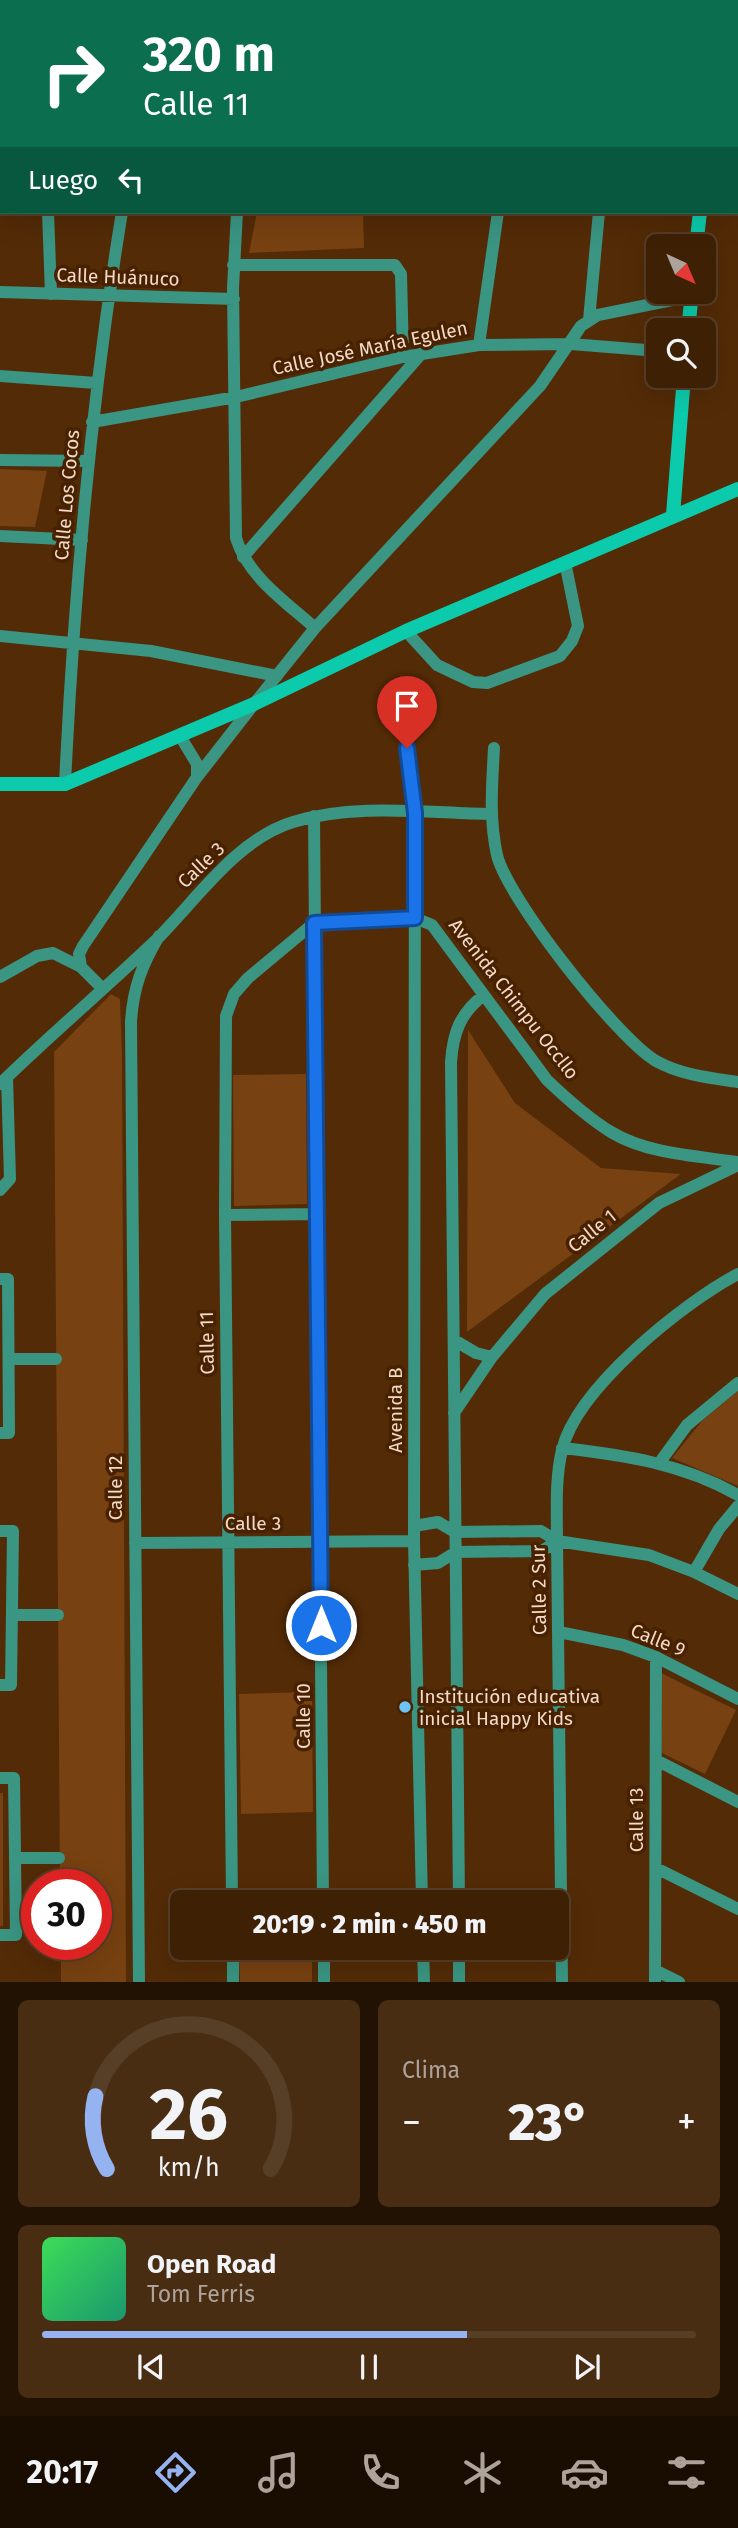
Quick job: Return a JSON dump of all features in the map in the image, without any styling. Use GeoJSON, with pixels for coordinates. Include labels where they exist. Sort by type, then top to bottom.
{"type":"FeatureCollection","features":[{"type":"Feature","properties":{"kind":"street"},"geometry":{"type":"LineString","coordinates":[[48,214],[51,294]]}},
{"type":"Feature","properties":{"kind":"street","name":"Calle Los Cocos"},"geometry":{"type":"LineString","coordinates":[[65,784],[73,643],[92,422],[122,214]]}},
{"type":"Feature","properties":{"kind":"street"},"geometry":{"type":"LineString","coordinates":[[237,214],[233,265],[236,538],[243,557],[267,585],[315,628]]}},
{"type":"Feature","properties":{"kind":"street"},"geometry":{"type":"LineString","coordinates":[[478,345],[498,214]]}},
{"type":"Feature","properties":{"kind":"street"},"geometry":{"type":"LineString","coordinates":[[589,320],[599,214]]}},
{"type":"Feature","properties":{"kind":"street"},"geometry":{"type":"LineString","coordinates":[[697,234],[700,214]]}},
{"type":"Feature","properties":{"kind":"street"},"geometry":{"type":"LineString","coordinates":[[233,265],[395,265],[401,274],[403,357]]}},
{"type":"Feature","properties":{"kind":"street","name":"Calle Huánuco"},"geometry":{"type":"LineString","coordinates":[[0,292],[234,299]]}},
{"type":"Feature","properties":{"kind":"street"},"geometry":{"type":"LineString","coordinates":[[81,967],[79,954],[83,946],[197,777],[315,628],[540,386],[589,320],[598,315],[647,304]]}},
{"type":"Feature","properties":{"kind":"street","name":"Calle José María Egulen"},"geometry":{"type":"LineString","coordinates":[[92,422],[236,397],[403,357],[478,345],[571,344],[646,350]]}},
{"type":"Feature","properties":{"kind":"street"},"geometry":{"type":"LineString","coordinates":[[243,557],[422,354]]}},
{"type":"Feature","properties":{"kind":"street"},"geometry":{"type":"LineString","coordinates":[[0,376],[96,383]]}},
{"type":"Feature","properties":{"kind":"street"},"geometry":{"type":"LineString","coordinates":[[673,515],[683,388]]}},
{"type":"Feature","properties":{"kind":"street"},"geometry":{"type":"LineString","coordinates":[[0,460],[89,461]]}},
{"type":"Feature","properties":{"kind":"street"},"geometry":{"type":"LineString","coordinates":[[0,784],[65,784],[254,704],[406,631],[738,489]]}},
{"type":"Feature","properties":{"kind":"street"},"geometry":{"type":"LineString","coordinates":[[0,536],[82,540]]}},
{"type":"Feature","properties":{"kind":"street"},"geometry":{"type":"LineString","coordinates":[[406,631],[437,664],[473,682],[486,683],[560,656],[572,641],[578,626],[565,562]]}},
{"type":"Feature","properties":{"kind":"street"},"geometry":{"type":"LineString","coordinates":[[0,636],[163,653],[277,676]]}},
{"type":"Feature","properties":{"kind":"street"},"geometry":{"type":"LineString","coordinates":[[180,736],[197,764],[197,777]]}},
{"type":"Feature","properties":{"kind":"street"},"geometry":{"type":"LineString","coordinates":[[314,923],[415,918],[415,813],[407,748]]}},
{"type":"Feature","properties":{"kind":"street"},"geometry":{"type":"LineString","coordinates":[[495,748],[490,814],[497,858],[513,889],[616,1028],[636,1048],[658,1062],[686,1074],[738,1082]]}},
{"type":"Feature","properties":{"kind":"street","name":"Calle 3"},"geometry":{"type":"LineString","coordinates":[[4,1080],[159,936],[214,876],[242,853],[290,823],[336,812],[490,814]]}},
{"type":"Feature","properties":{"kind":"street","name":"Calle 10"},"geometry":{"type":"LineString","coordinates":[[314,816],[323,1890]]}},
{"type":"Feature","properties":{"kind":"street","name":"Avenida Chimpu Occllo"},"geometry":{"type":"LineString","coordinates":[[415,918],[432,925],[547,1080],[612,1134],[665,1151],[738,1163]]}},
{"type":"Feature","properties":{"kind":"street","name":"Avenida B"},"geometry":{"type":"LineString","coordinates":[[415,918],[414,1565],[422,1890]]}},
{"type":"Feature","properties":{"kind":"street","name":"Calle 11"},"geometry":{"type":"LineString","coordinates":[[232,1890],[225,1215],[226,1016],[234,994],[248,978],[314,923]]}},
{"type":"Feature","properties":{"kind":"street","name":"Calle 12"},"geometry":{"type":"LineString","coordinates":[[139,1982],[132,994],[140,968],[159,936]]}},
{"type":"Feature","properties":{"kind":"street"},"geometry":{"type":"LineString","coordinates":[[0,977],[37,956],[53,953],[81,967],[107,985],[132,994]]}},
{"type":"Feature","properties":{"kind":"street"},"geometry":{"type":"LineString","coordinates":[[459,1890],[454,1532],[453,1041],[468,1007],[484,995]]}},
{"type":"Feature","properties":{"kind":"street"},"geometry":{"type":"LineString","coordinates":[[0,1189],[10,1179],[4,1080]]}},
{"type":"Feature","properties":{"kind":"street","name":"Calle 1"},"geometry":{"type":"LineString","coordinates":[[454,1413],[492,1357],[545,1294],[599,1248],[659,1203],[738,1163]]}},
{"type":"Feature","properties":{"kind":"street"},"geometry":{"type":"LineString","coordinates":[[225,1215],[316,1214]]}},
{"type":"Feature","properties":{"kind":"street","name":"Calle 2 Sur"},"geometry":{"type":"LineString","coordinates":[[562,1982],[557,1541],[558,1479],[562,1448],[575,1419],[595,1391],[644,1342],[682,1311],[738,1274]]}},
{"type":"Feature","properties":{"kind":"street"},"geometry":{"type":"LineString","coordinates":[[4,1279],[9,1359],[5,1433]]}},
{"type":"Feature","properties":{"kind":"street"},"geometry":{"type":"LineString","coordinates":[[454,1340],[476,1353],[492,1357]]}},
{"type":"Feature","properties":{"kind":"street"},"geometry":{"type":"LineString","coordinates":[[9,1359],[56,1359]]}},
{"type":"Feature","properties":{"kind":"street"},"geometry":{"type":"LineString","coordinates":[[660,1462],[687,1425],[738,1383]]}},
{"type":"Feature","properties":{"kind":"street"},"geometry":{"type":"LineString","coordinates":[[562,1448],[660,1462],[712,1480],[738,1495]]}},
{"type":"Feature","properties":{"kind":"street"},"geometry":{"type":"LineString","coordinates":[[694,1572],[719,1529],[738,1506]]}},
{"type":"Feature","properties":{"kind":"street"},"geometry":{"type":"LineString","coordinates":[[414,1526],[438,1522],[454,1532],[541,1531],[557,1541],[649,1555],[694,1572],[738,1594]]}},
{"type":"Feature","properties":{"kind":"street"},"geometry":{"type":"LineString","coordinates":[[6,1531],[12,1615],[6,1685]]}},
{"type":"Feature","properties":{"kind":"street","name":"Calle 3"},"geometry":{"type":"LineString","coordinates":[[135,1543],[414,1541]]}},
{"type":"Feature","properties":{"kind":"street"},"geometry":{"type":"LineString","coordinates":[[414,1565],[438,1563],[456,1552],[542,1551],[557,1541]]}},
{"type":"Feature","properties":{"kind":"street"},"geometry":{"type":"LineString","coordinates":[[12,1615],[58,1615]]}},
{"type":"Feature","properties":{"kind":"street","name":"Calle 9"},"geometry":{"type":"LineString","coordinates":[[559,1632],[623,1645],[656,1657],[738,1699]]}},
{"type":"Feature","properties":{"kind":"street","name":"Calle 13"},"geometry":{"type":"LineString","coordinates":[[655,1976],[656,1657]]}},
{"type":"Feature","properties":{"kind":"street"},"geometry":{"type":"LineString","coordinates":[[656,1760],[738,1802]]}},
{"type":"Feature","properties":{"kind":"street"},"geometry":{"type":"LineString","coordinates":[[0,1778],[14,1778],[16,1935],[0,1935]]}},
{"type":"Feature","properties":{"kind":"street"},"geometry":{"type":"LineString","coordinates":[[15,1858],[59,1858]]}},
{"type":"Feature","properties":{"kind":"street"},"geometry":{"type":"LineString","coordinates":[[656,1868],[738,1909]]}},
{"type":"Feature","properties":{"kind":"street"},"geometry":{"type":"LineString","coordinates":[[233,1960],[233,1982]]}},
{"type":"Feature","properties":{"kind":"street"},"geometry":{"type":"LineString","coordinates":[[324,1960],[324,1982]]}},
{"type":"Feature","properties":{"kind":"street"},"geometry":{"type":"LineString","coordinates":[[423,1960],[424,1982]]}},
{"type":"Feature","properties":{"kind":"street"},"geometry":{"type":"LineString","coordinates":[[459,1960],[459,1982]]}},
{"type":"Feature","properties":{"kind":"street"},"geometry":{"type":"LineString","coordinates":[[655,1976],[679,1982]]}},
{"type":"Feature","properties":{"kind":"shaded area"},"geometry":{"type":"Polygon","coordinates":[[[257,214],[363,214],[364,248],[249,253],[257,214]]]}},
{"type":"Feature","properties":{"kind":"shaded area"},"geometry":{"type":"Polygon","coordinates":[[[0,469],[47,471],[35,527],[0,526],[0,469]]]}},
{"type":"Feature","properties":{"kind":"shaded area"},"geometry":{"type":"Polygon","coordinates":[[[111,994],[120,999],[126,1982],[61,1982],[61,1960],[112,1960],[112,1869],[60,1869],[54,1052],[111,994]]]}},
{"type":"Feature","properties":{"kind":"shaded area"},"geometry":{"type":"Polygon","coordinates":[[[468,1030],[515,1103],[601,1168],[681,1174],[467,1332],[468,1030]]]}},
{"type":"Feature","properties":{"kind":"shaded area"},"geometry":{"type":"Polygon","coordinates":[[[306,1074],[307,1204],[234,1206],[233,1075],[306,1074]]]}},
{"type":"Feature","properties":{"kind":"shaded area"},"geometry":{"type":"Polygon","coordinates":[[[738,1391],[738,1486],[672,1458],[702,1421],[738,1391]]]}},
{"type":"Feature","properties":{"kind":"shaded area"},"geometry":{"type":"Polygon","coordinates":[[[661,1673],[736,1710],[705,1774],[662,1753],[661,1673]]]}},
{"type":"Feature","properties":{"kind":"shaded area"},"geometry":{"type":"Polygon","coordinates":[[[312,1692],[313,1812],[241,1814],[239,1694],[312,1692]]]}},
{"type":"Feature","properties":{"kind":"shaded area"},"geometry":{"type":"Polygon","coordinates":[[[0,1793],[3,1793],[3,1926],[0,1926],[0,1793]]]}},
{"type":"Feature","properties":{"kind":"shaded area"},"geometry":{"type":"Polygon","coordinates":[[[239,1960],[312,1960],[312,1982],[240,1982],[239,1960]]]}},
{"type":"Feature","properties":{"kind":"place","name":"Institución educativa inicial Happy Kids"},"geometry":{"type":"Point","coordinates":[405,1707]}},
{"type":"Feature","properties":{"kind":"route"},"geometry":{"type":"LineString","coordinates":[[321,1625],[314,923],[415,918],[415,813],[407,748]]}}]}
